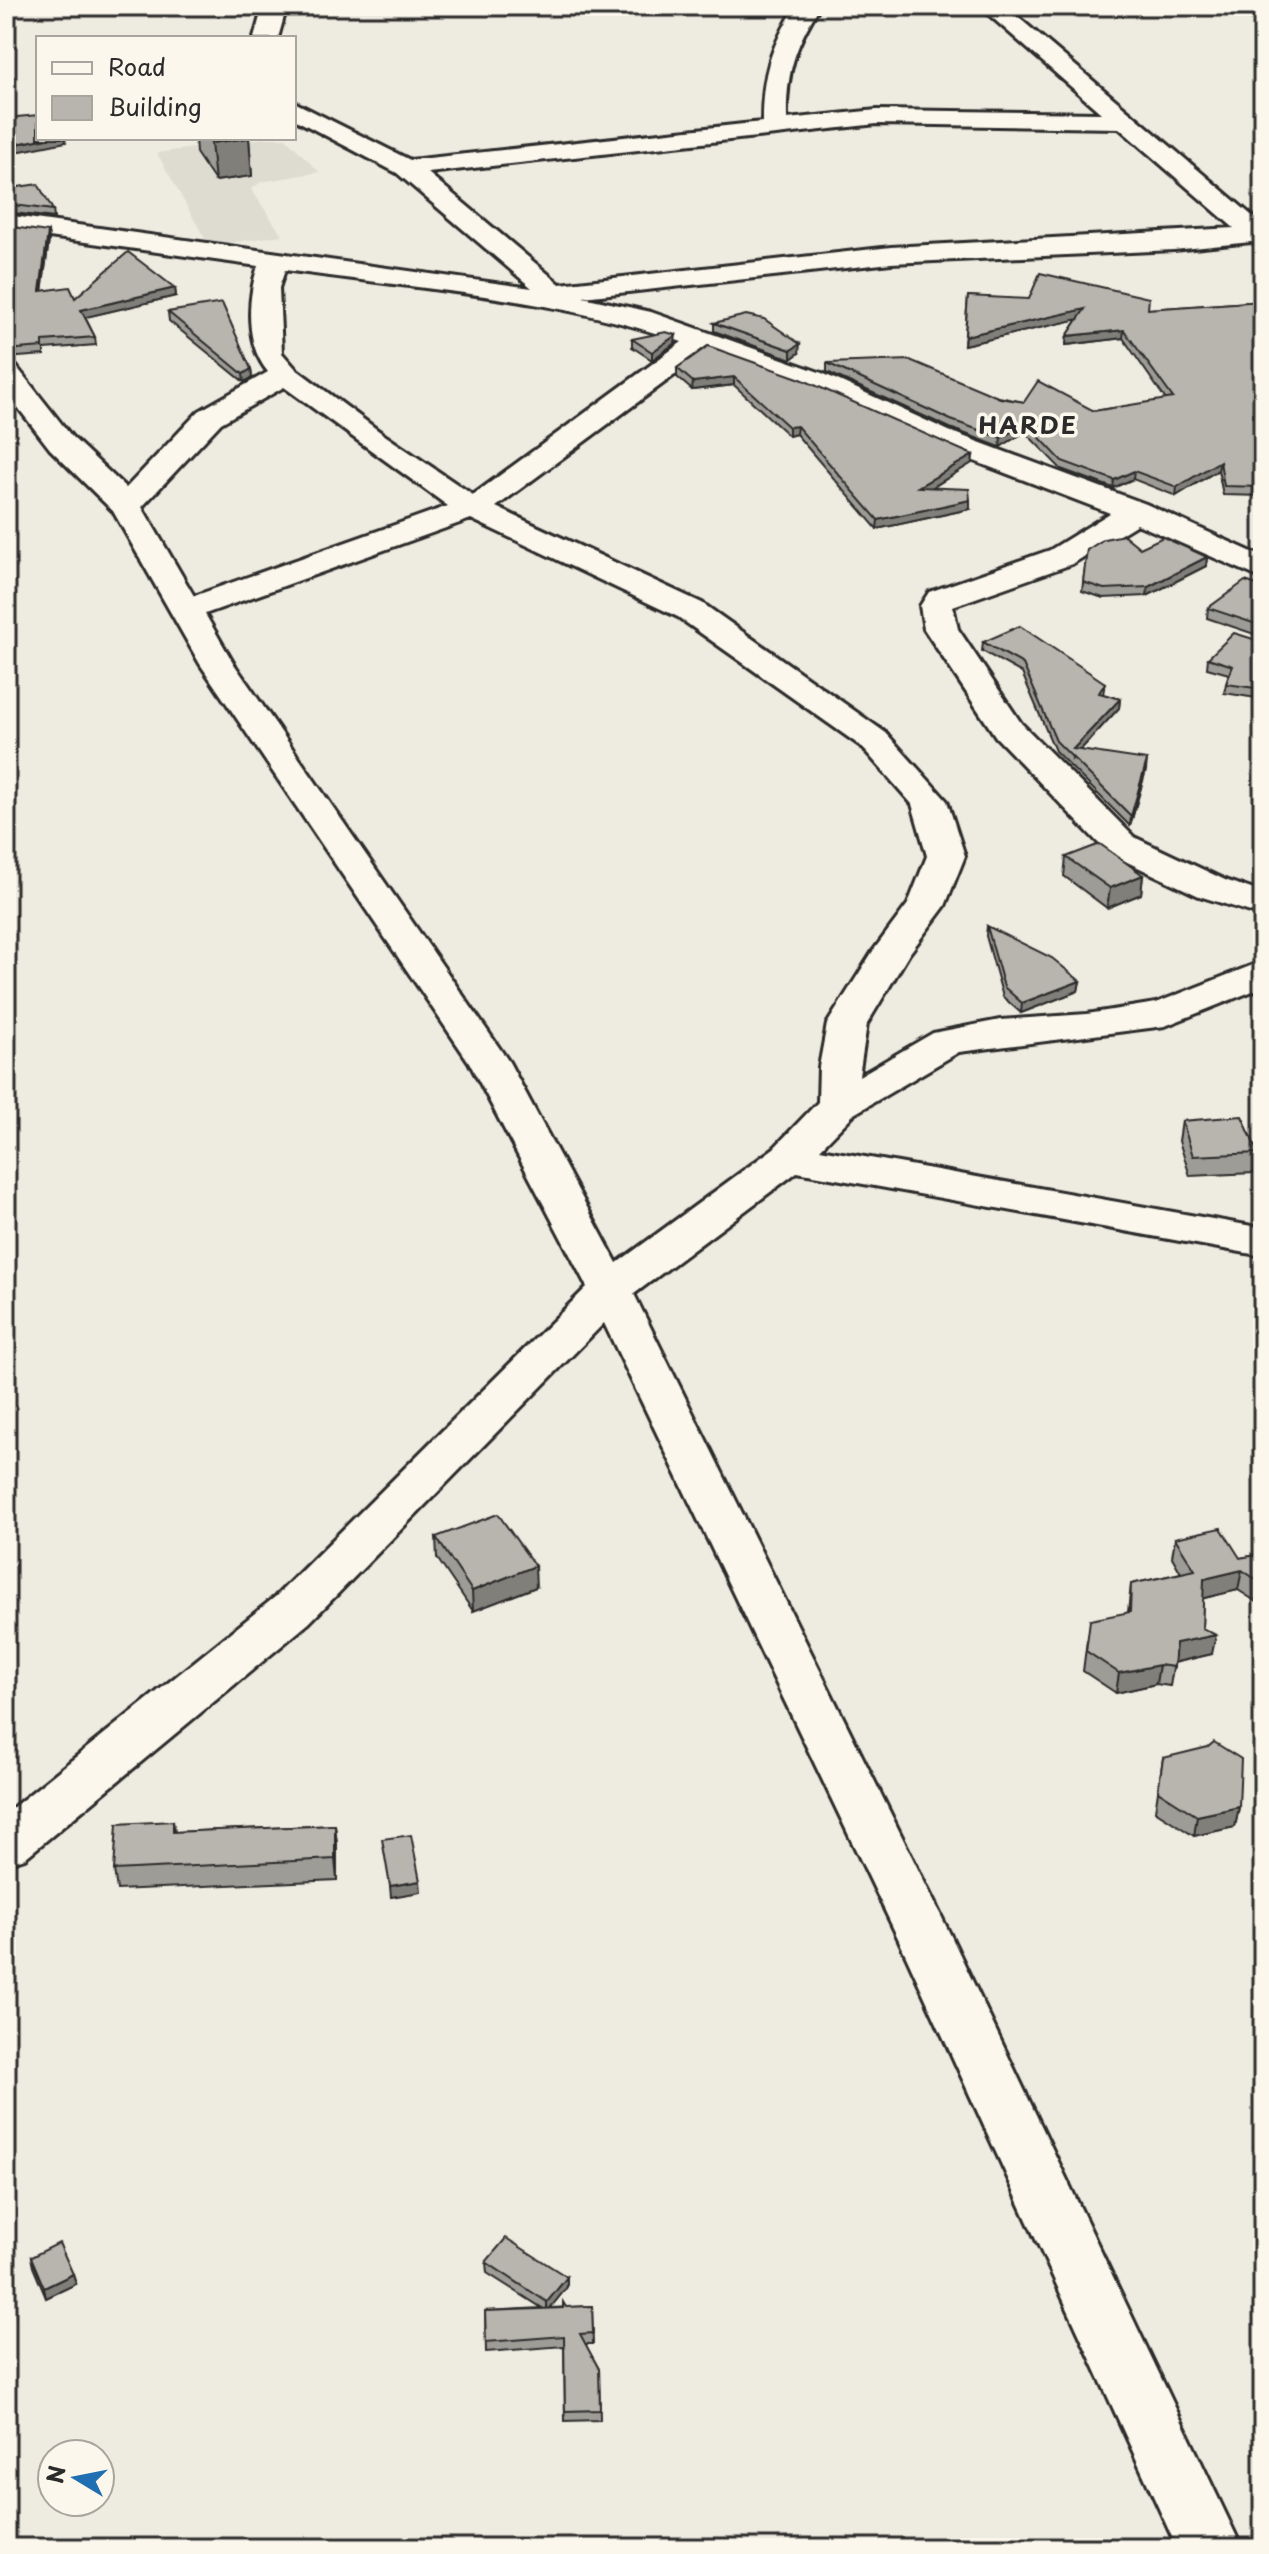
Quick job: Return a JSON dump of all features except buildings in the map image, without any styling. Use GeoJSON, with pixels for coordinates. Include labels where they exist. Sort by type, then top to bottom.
{"type":"FeatureCollection","features":[{"type":"Feature","properties":{"kind":"street"},"geometry":{"type":"LineString","coordinates":[[267,36],[275,6]]}},
{"type":"Feature","properties":{"kind":"street"},"geometry":{"type":"LineString","coordinates":[[775,125],[774,83],[787,40],[808,6]]}},
{"type":"Feature","properties":{"kind":"street"},"geometry":{"type":"LineString","coordinates":[[991,6],[1261,235]]}},
{"type":"Feature","properties":{"kind":"street"},"geometry":{"type":"LineString","coordinates":[[1231,6],[1263,12]]}},
{"type":"Feature","properties":{"kind":"street"},"geometry":{"type":"LineString","coordinates":[[296,110],[406,168],[558,296],[891,255],[1261,235]]}},
{"type":"Feature","properties":{"kind":"street"},"geometry":{"type":"LineString","coordinates":[[406,168],[775,125],[925,115],[1127,121]]}},
{"type":"Feature","properties":{"kind":"street"},"geometry":{"type":"LineString","coordinates":[[6,223],[274,261],[558,296],[641,318],[812,379],[938,437],[1135,511],[1263,569]]}},
{"type":"Feature","properties":{"kind":"street"},"geometry":{"type":"LineString","coordinates":[[274,261],[265,288],[268,354],[286,375],[372,440],[472,508],[690,610],[874,740],[929,801],[946,856],[926,906],[892,951],[847,1024],[839,1067],[839,1105]]}},
{"type":"Feature","properties":{"kind":"street"},"geometry":{"type":"LineString","coordinates":[[186,610],[472,508],[498,494],[703,340]]}},
{"type":"Feature","properties":{"kind":"street"},"geometry":{"type":"LineString","coordinates":[[6,372],[61,443],[126,506],[217,664],[489,1062],[610,1290],[925,1938],[1210,2548]]}},
{"type":"Feature","properties":{"kind":"street"},"geometry":{"type":"LineString","coordinates":[[126,506],[210,417],[242,396],[286,375]]}},
{"type":"Feature","properties":{"kind":"street"},"geometry":{"type":"LineString","coordinates":[[1135,511],[1061,557],[941,599],[936,606],[941,629],[1008,730],[1121,845],[1212,888],[1263,905]]}},
{"type":"Feature","properties":{"kind":"street"},"geometry":{"type":"LineString","coordinates":[[6,1843],[26,1809],[292,1610],[610,1290],[789,1157],[839,1105],[947,1042],[1000,1032],[1087,1026],[1165,1014],[1263,973]]}},
{"type":"Feature","properties":{"kind":"street"},"geometry":{"type":"LineString","coordinates":[[789,1157],[1263,1242]]}},
{"type":"Feature","properties":{"kind":"shaded area"},"geometry":{"type":"Polygon","coordinates":[[[251,140],[288,140],[319,172],[261,182],[251,189],[282,235],[209,246],[157,153],[251,140]]]}},
{"type":"Feature","properties":{"kind":"district","name":"HARDE"},"geometry":{"type":"Point","coordinates":[1028,424]}}]}
